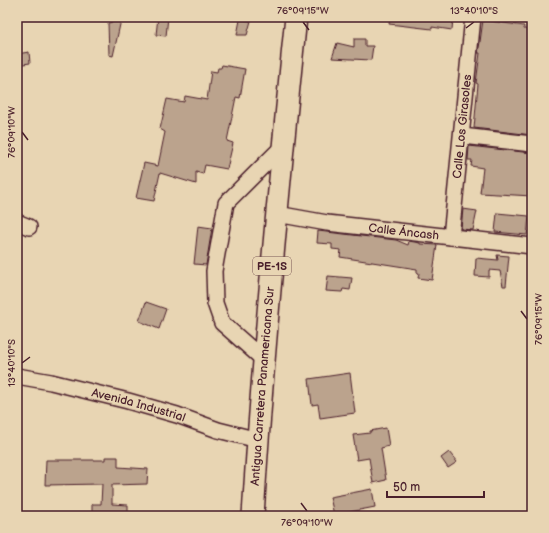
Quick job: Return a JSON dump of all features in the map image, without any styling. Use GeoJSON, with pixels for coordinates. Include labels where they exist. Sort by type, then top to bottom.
{"type":"FeatureCollection","features":[{"type":"Feature","properties":{"kind":"highway","name":"Antigua Carretera Panamericana Sur"},"geometry":{"type":"LineString","coordinates":[[254,516],[258,440],[277,214],[296,17]]}},
{"type":"Feature","properties":{"kind":"street","name":"Calle Los Girasoles"},"geometry":{"type":"LineString","coordinates":[[450,237],[462,136],[473,17]]}},
{"type":"Feature","properties":{"kind":"street"},"geometry":{"type":"LineString","coordinates":[[462,136],[532,144]]}},
{"type":"Feature","properties":{"kind":"street"},"geometry":{"type":"LineString","coordinates":[[265,361],[222,323],[215,304],[214,271],[226,203],[283,146]]}},
{"type":"Feature","properties":{"kind":"street","name":"Calle Áncash"},"geometry":{"type":"LineString","coordinates":[[277,214],[327,223],[532,246]]}},
{"type":"Feature","properties":{"kind":"street","name":"Avenida Industrial"},"geometry":{"type":"LineString","coordinates":[[17,376],[51,382],[128,401],[218,430],[258,440]]}},
{"type":"Feature","properties":{"kind":"building"},"geometry":{"type":"Polygon","coordinates":[[[158,17],[168,17],[166,36],[156,35],[158,17]]]}},
{"type":"Feature","properties":{"kind":"building"},"geometry":{"type":"Polygon","coordinates":[[[390,17],[453,18],[452,30],[389,24],[390,17]]]}},
{"type":"Feature","properties":{"kind":"building"},"geometry":{"type":"Polygon","coordinates":[[[121,20],[113,56],[109,55],[108,23],[121,20]]]}},
{"type":"Feature","properties":{"kind":"building"},"geometry":{"type":"Polygon","coordinates":[[[240,20],[251,21],[247,35],[237,35],[240,20]]]}},
{"type":"Feature","properties":{"kind":"building"},"geometry":{"type":"Polygon","coordinates":[[[483,20],[524,26],[524,29],[532,30],[532,135],[474,128],[478,84],[476,83],[480,53],[478,53],[483,20]]]}},
{"type":"Feature","properties":{"kind":"building"},"geometry":{"type":"Polygon","coordinates":[[[354,39],[365,39],[365,46],[373,46],[371,60],[332,58],[337,43],[354,47],[354,39]]]}},
{"type":"Feature","properties":{"kind":"building"},"geometry":{"type":"Polygon","coordinates":[[[29,52],[30,63],[17,65],[17,54],[29,52]]]}},
{"type":"Feature","properties":{"kind":"building"},"geometry":{"type":"Polygon","coordinates":[[[222,65],[245,69],[240,98],[236,97],[227,141],[233,143],[227,169],[205,165],[203,174],[196,172],[196,184],[160,173],[154,201],[136,198],[144,163],[158,166],[165,132],[160,129],[167,99],[184,102],[185,96],[207,100],[211,71],[217,72],[218,68],[221,68],[222,65]]]}},
{"type":"Feature","properties":{"kind":"building"},"geometry":{"type":"Polygon","coordinates":[[[469,146],[532,153],[532,196],[480,193],[483,168],[471,166],[472,160],[468,160],[469,146]]]}},
{"type":"Feature","properties":{"kind":"building"},"geometry":{"type":"Polygon","coordinates":[[[463,209],[477,211],[473,230],[461,229],[463,209]]]}},
{"type":"Feature","properties":{"kind":"building"},"geometry":{"type":"Polygon","coordinates":[[[497,213],[529,216],[527,235],[495,232],[497,213]]]}},
{"type":"Feature","properties":{"kind":"building"},"geometry":{"type":"Polygon","coordinates":[[[198,226],[212,228],[206,265],[194,264],[198,226]]]}},
{"type":"Feature","properties":{"kind":"building"},"geometry":{"type":"Polygon","coordinates":[[[318,231],[396,240],[408,245],[409,241],[420,244],[437,245],[432,280],[418,278],[419,273],[417,273],[417,269],[340,257],[341,250],[332,249],[332,244],[317,243],[318,231]]]}},
{"type":"Feature","properties":{"kind":"building"},"geometry":{"type":"Polygon","coordinates":[[[497,255],[509,256],[506,286],[503,286],[500,271],[489,270],[489,277],[475,276],[476,258],[498,260],[497,255]]]}},
{"type":"Feature","properties":{"kind":"building"},"geometry":{"type":"Polygon","coordinates":[[[328,276],[352,278],[350,290],[343,289],[342,292],[326,291],[328,276]]]}},
{"type":"Feature","properties":{"kind":"building"},"geometry":{"type":"Polygon","coordinates":[[[146,302],[166,309],[159,329],[139,321],[146,302]]]}},
{"type":"Feature","properties":{"kind":"building"},"geometry":{"type":"Polygon","coordinates":[[[350,373],[355,413],[320,418],[318,404],[312,405],[309,379],[350,373]]]}},
{"type":"Feature","properties":{"kind":"building"},"geometry":{"type":"Polygon","coordinates":[[[386,428],[389,446],[381,448],[386,480],[373,483],[369,458],[357,460],[353,435],[370,433],[370,431],[386,428]]]}},
{"type":"Feature","properties":{"kind":"building"},"geometry":{"type":"Polygon","coordinates":[[[449,452],[457,462],[448,468],[441,458],[449,452]]]}},
{"type":"Feature","properties":{"kind":"building"},"geometry":{"type":"Polygon","coordinates":[[[105,457],[118,457],[118,467],[148,469],[147,484],[112,485],[112,504],[128,505],[128,516],[92,516],[92,504],[101,504],[102,484],[45,485],[46,460],[105,460],[105,457]]]}},
{"type":"Feature","properties":{"kind":"building"},"geometry":{"type":"Polygon","coordinates":[[[372,489],[375,507],[334,515],[330,497],[372,489]]]}}]}
